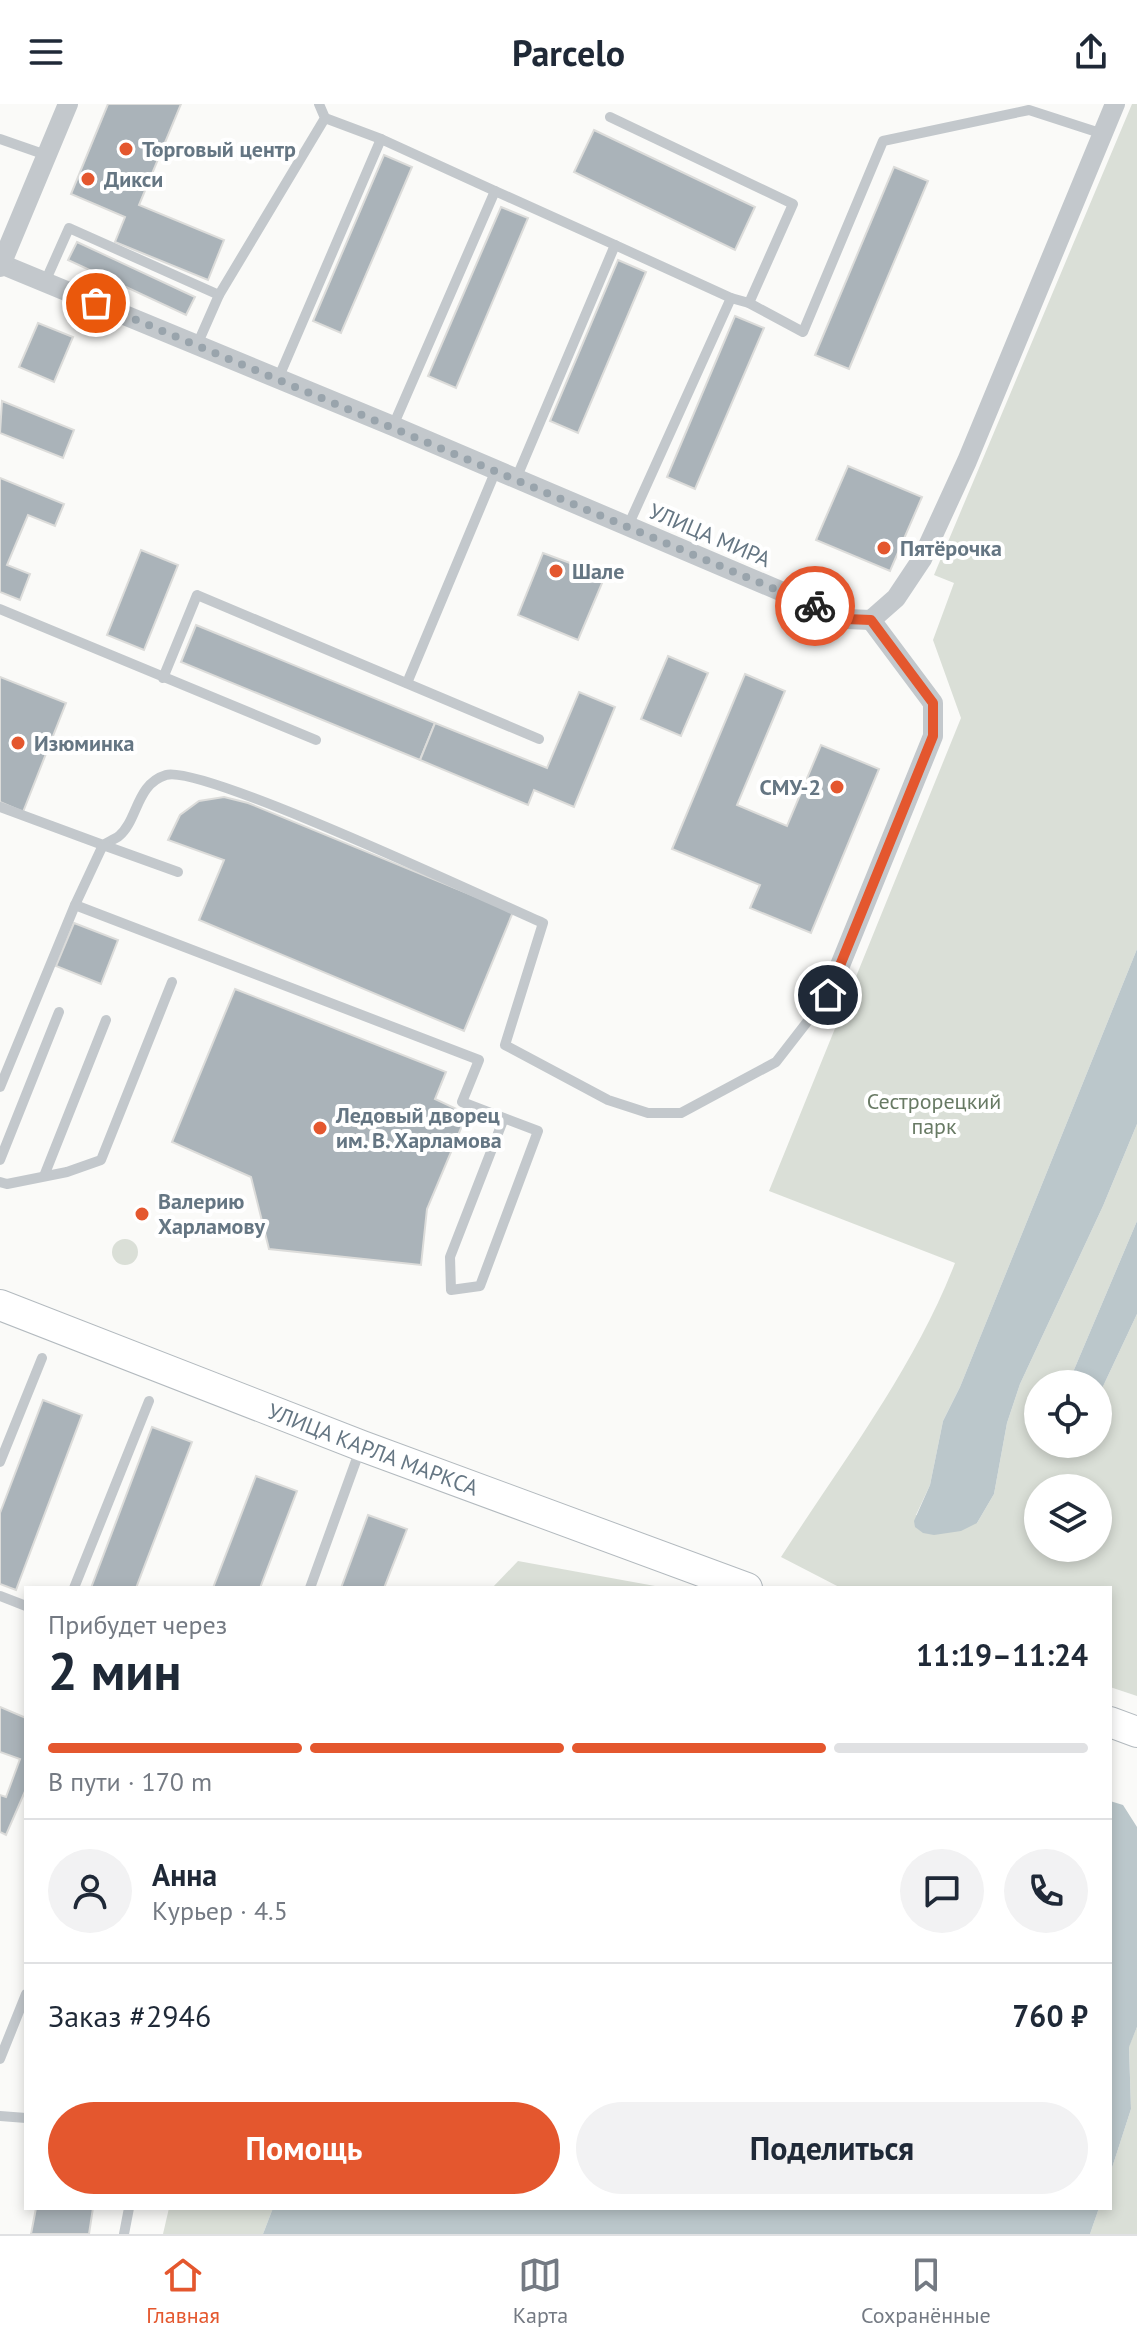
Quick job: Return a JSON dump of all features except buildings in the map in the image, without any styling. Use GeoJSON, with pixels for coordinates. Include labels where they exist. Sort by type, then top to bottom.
{"type":"FeatureCollection","features":[{"type":"Feature","properties":{"kind":"street"},"geometry":{"type":"LineString","coordinates":[[1,265],[68,104]]}},
{"type":"Feature","properties":{"kind":"street"},"geometry":{"type":"LineString","coordinates":[[828,995],[933,736],[933,703],[871,620],[896,598],[922,559],[967,461],[1103,134],[1111,105]]}},
{"type":"Feature","properties":{"kind":"street","name":"УЛИЦА МИРА"},"geometry":{"type":"LineString","coordinates":[[1,265],[393,426],[846,619],[871,620]]}},
{"type":"Feature","properties":{"kind":"street","name":"УЛИЦА КАРЛА МАРКСА"},"geometry":{"type":"LineString","coordinates":[[0,1305],[362,1446],[742,1586]]}},
{"type":"Feature","properties":{"kind":"street"},"geometry":{"type":"LineString","coordinates":[[1112,1723],[1137,1732]]}},
{"type":"Feature","properties":{"kind":"lane"},"geometry":{"type":"LineString","coordinates":[[319,104],[325,118],[381,139],[731,298],[749,303],[803,332],[883,141],[1029,110],[1103,134]]}},
{"type":"Feature","properties":{"kind":"lane"},"geometry":{"type":"LineString","coordinates":[[610,117],[793,204],[749,303]]}},
{"type":"Feature","properties":{"kind":"lane"},"geometry":{"type":"LineString","coordinates":[[197,345],[219,295],[325,118]]}},
{"type":"Feature","properties":{"kind":"lane"},"geometry":{"type":"LineString","coordinates":[[0,139],[46,155]]}},
{"type":"Feature","properties":{"kind":"lane"},"geometry":{"type":"LineString","coordinates":[[278,379],[381,139]]}},
{"type":"Feature","properties":{"kind":"lane"},"geometry":{"type":"LineString","coordinates":[[393,426],[495,191]]}},
{"type":"Feature","properties":{"kind":"lane"},"geometry":{"type":"LineString","coordinates":[[45,282],[69,228],[219,295]]}},
{"type":"Feature","properties":{"kind":"lane"},"geometry":{"type":"LineString","coordinates":[[516,479],[615,245]]}},
{"type":"Feature","properties":{"kind":"lane"},"geometry":{"type":"LineString","coordinates":[[628,526],[731,298]]}},
{"type":"Feature","properties":{"kind":"lane"},"geometry":{"type":"LineString","coordinates":[[407,683],[496,470]]}},
{"type":"Feature","properties":{"kind":"lane"},"geometry":{"type":"LineString","coordinates":[[163,678],[197,595],[539,739]]}},
{"type":"Feature","properties":{"kind":"lane"},"geometry":{"type":"LineString","coordinates":[[0,609],[316,740]]}},
{"type":"Feature","properties":{"kind":"lane"},"geometry":{"type":"LineString","coordinates":[[0,1087],[103,845],[121,835],[146,789],[168,774],[182,774],[240,791],[543,923],[505,1045],[608,1100],[648,1113],[681,1113],[776,1062],[828,995]]}},
{"type":"Feature","properties":{"kind":"lane"},"geometry":{"type":"LineString","coordinates":[[0,807],[178,872]]}},
{"type":"Feature","properties":{"kind":"lane"},"geometry":{"type":"LineString","coordinates":[[75,905],[479,1060],[462,1102],[504,1118],[538,1131],[480,1286],[451,1290],[450,1257],[504,1118]]}},
{"type":"Feature","properties":{"kind":"lane"},"geometry":{"type":"LineString","coordinates":[[0,1182],[7,1184],[44,1176],[101,1160],[172,982]]}},
{"type":"Feature","properties":{"kind":"lane"},"geometry":{"type":"LineString","coordinates":[[0,1160],[59,1012]]}},
{"type":"Feature","properties":{"kind":"lane"},"geometry":{"type":"LineString","coordinates":[[44,1176],[106,1020]]}},
{"type":"Feature","properties":{"kind":"lane"},"geometry":{"type":"LineString","coordinates":[[0,1462],[42,1358]]}},
{"type":"Feature","properties":{"kind":"lane"},"geometry":{"type":"LineString","coordinates":[[75,1586],[149,1401]]}},
{"type":"Feature","properties":{"kind":"lane"},"geometry":{"type":"LineString","coordinates":[[311,1586],[362,1446]]}},
{"type":"Feature","properties":{"kind":"lane"},"geometry":{"type":"LineString","coordinates":[[0,1596],[24,1605]]}},
{"type":"Feature","properties":{"kind":"lane"},"geometry":{"type":"LineString","coordinates":[[0,2059],[24,1999]]}},
{"type":"Feature","properties":{"kind":"lane"},"geometry":{"type":"LineString","coordinates":[[0,2116],[24,2118]]}},
{"type":"Feature","properties":{"kind":"lane"},"geometry":{"type":"LineString","coordinates":[[124,2234],[129,2210]]}},
{"type":"Feature","properties":{"kind":"green space","name":"Сестрорецкий парк"},"geometry":{"type":"Polygon","coordinates":[[[1132,104],[1137,104],[1137,949],[960,1387],[943,1421],[930,1485],[916,1515],[977,1523],[994,1494],[1007,1423],[1024,1375],[1024,1458],[1112,1458],[1111,1370],[1137,1314],[1137,1696],[1112,1688],[1112,1586],[837,1586],[781,1557],[898,1377],[955,1263],[769,1191],[961,718],[933,640],[954,583],[934,575],[1132,104]]]}},
{"type":"Feature","properties":{"kind":"green space","name":"Сестрорецкий парк"},"geometry":{"type":"Polygon","coordinates":[[[1137,1124],[1137,1221],[1074,1370],[1027,1370],[1103,1206],[1137,1124]]]}},
{"type":"Feature","properties":{"kind":"green space"},"geometry":{"type":"Polygon","coordinates":[[[125,1239],[134,1243],[138,1252],[134,1261],[125,1265],[116,1261],[112,1252],[116,1243],[125,1239]]]}},
{"type":"Feature","properties":{"kind":"green space"},"geometry":{"type":"Polygon","coordinates":[[[518,1561],[655,1586],[494,1586],[518,1561]]]}},
{"type":"Feature","properties":{"kind":"green space"},"geometry":{"type":"Polygon","coordinates":[[[1137,2027],[1137,2234],[1090,2234],[1098,2210],[1112,2210],[1112,2168],[1131,2109],[1129,2046],[1137,2027]]]}},
{"type":"Feature","properties":{"kind":"green space"},"geometry":{"type":"Polygon","coordinates":[[[169,2210],[272,2210],[263,2234],[163,2234],[169,2210]]]}},
{"type":"Feature","properties":{"kind":"shaded area"},"geometry":{"type":"Polygon","coordinates":[[[1137,949],[1137,1124],[1103,1206],[1024,1370],[1007,1423],[994,1494],[977,1523],[961,1531],[934,1535],[923,1533],[915,1527],[914,1521],[930,1485],[943,1421],[960,1387],[1137,949]]]}},
{"type":"Feature","properties":{"kind":"shaded area"},"geometry":{"type":"Polygon","coordinates":[[[1137,1221],[1137,1314],[1111,1370],[1074,1370],[1137,1221]]]}},
{"type":"Feature","properties":{"kind":"shaded area"},"geometry":{"type":"Polygon","coordinates":[[[1112,1802],[1123,1805],[1137,1827],[1137,2027],[1129,2047],[1131,2109],[1112,2168],[1112,1802]]]}},
{"type":"Feature","properties":{"kind":"shaded area"},"geometry":{"type":"Polygon","coordinates":[[[272,2210],[1098,2210],[1090,2234],[263,2234],[272,2210]]]}},
{"type":"Feature","properties":{"kind":"way so far"},"geometry":{"type":"LineString","coordinates":[[96,303],[815,606]]}},
{"type":"Feature","properties":{"kind":"place","name":"Торговый центр"},"geometry":{"type":"Point","coordinates":[126,149]}},
{"type":"Feature","properties":{"kind":"place","name":"Дикси"},"geometry":{"type":"Point","coordinates":[88,179]}},
{"type":"Feature","properties":{"kind":"place","name":"Пятёрочка"},"geometry":{"type":"Point","coordinates":[884,548]}},
{"type":"Feature","properties":{"kind":"place","name":"Шале"},"geometry":{"type":"Point","coordinates":[556,571]}},
{"type":"Feature","properties":{"kind":"place","name":"Изюминка"},"geometry":{"type":"Point","coordinates":[18,743]}},
{"type":"Feature","properties":{"kind":"place","name":"СМУ-2"},"geometry":{"type":"Point","coordinates":[837,787]}},
{"type":"Feature","properties":{"kind":"place","name":"Ледовый дворец им. В. Харламова"},"geometry":{"type":"Point","coordinates":[320,1128]}},
{"type":"Feature","properties":{"kind":"place","name":"Валерию Харламову"},"geometry":{"type":"Point","coordinates":[142,1214]}},
{"type":"Feature","properties":{"kind":"route"},"geometry":{"type":"LineString","coordinates":[[815,606],[846,619],[871,620],[933,703],[933,736],[828,995]]}}]}
